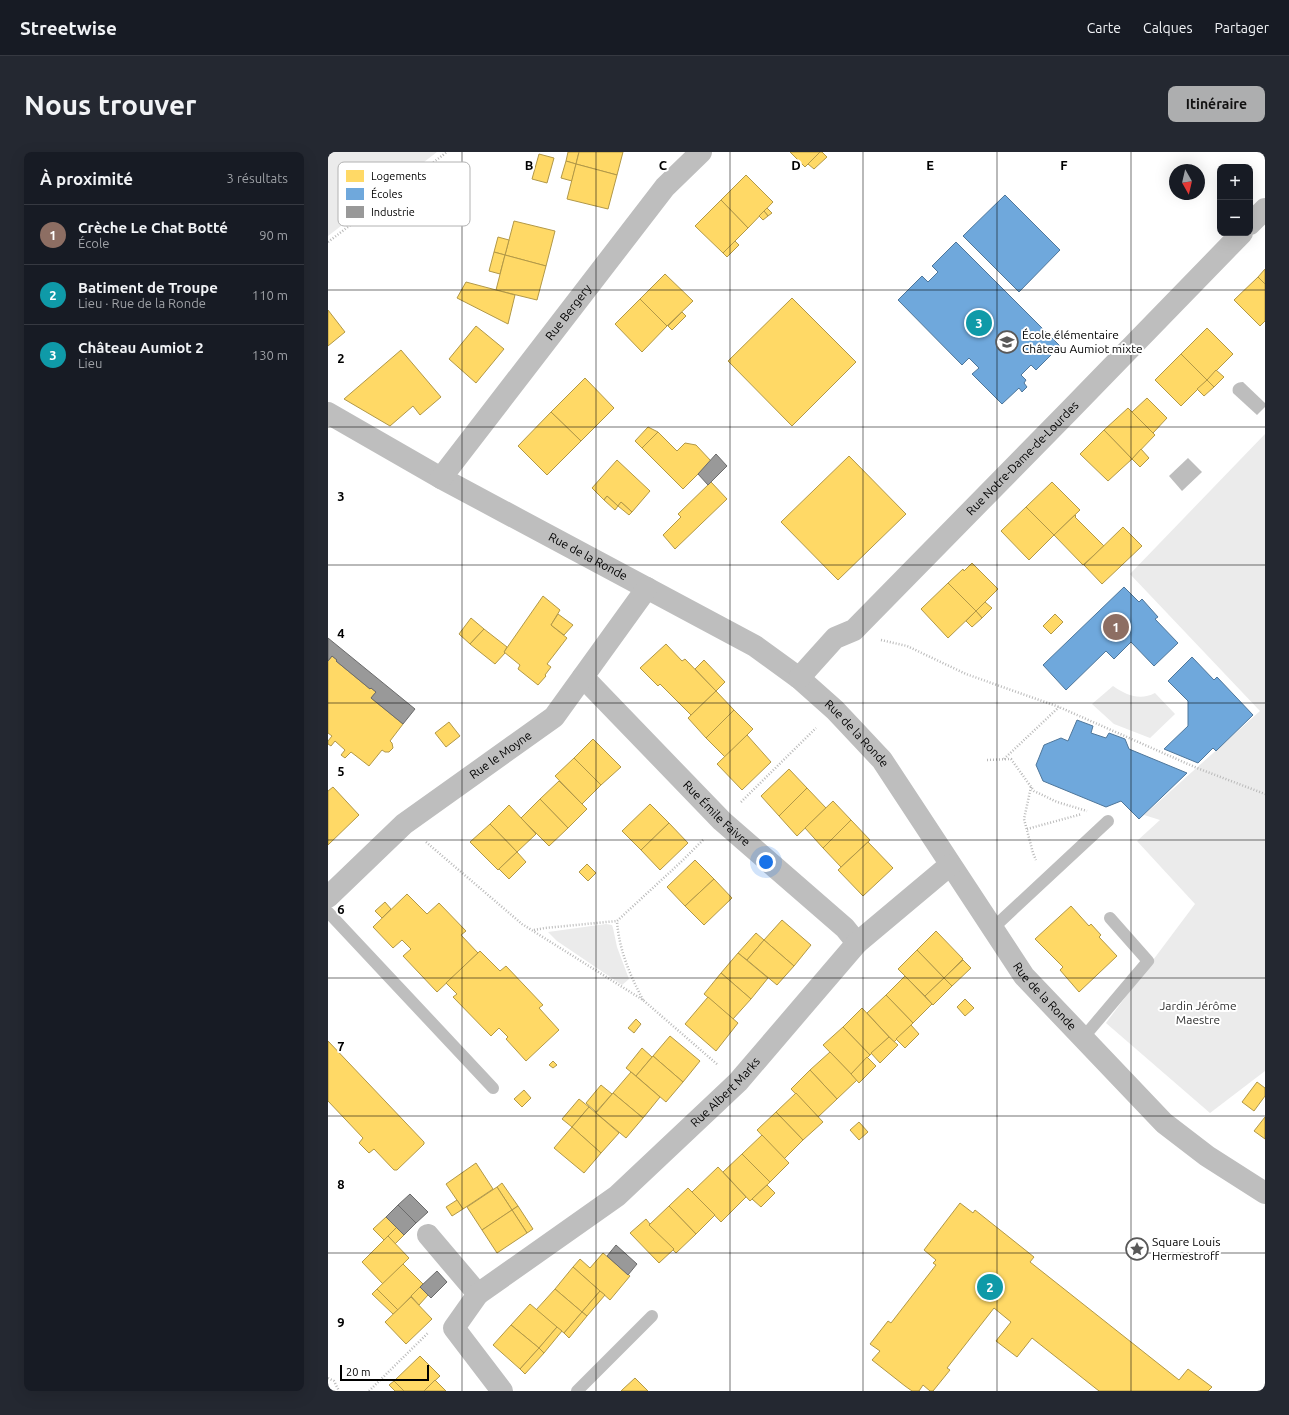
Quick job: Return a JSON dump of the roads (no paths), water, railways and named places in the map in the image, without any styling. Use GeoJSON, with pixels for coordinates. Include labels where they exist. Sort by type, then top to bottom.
{"type":"FeatureCollection","features":[{"type":"Feature","properties":{"kind":"street","name":"Rue Bergery"},"geometry":{"type":"LineString","coordinates":[[441,478],[665,187],[701,152]]}},
{"type":"Feature","properties":{"kind":"street"},"geometry":{"type":"LineString","coordinates":[[1253,221],[1265,209]]}},
{"type":"Feature","properties":{"kind":"street","name":"Rue Notre-Dame-de-Lourdes"},"geometry":{"type":"LineString","coordinates":[[799,678],[835,638],[854,630],[1065,416],[1239,236]]}},
{"type":"Feature","properties":{"kind":"street","name":"Rue de la Ronde"},"geometry":{"type":"LineString","coordinates":[[328,413],[441,478],[755,646],[799,678],[835,710],[882,760],[1024,976],[1164,1123],[1207,1156],[1265,1193]]}},
{"type":"Feature","properties":{"kind":"street","name":"Rue le Moyne"},"geometry":{"type":"LineString","coordinates":[[328,897],[404,824],[554,717],[647,588]]}},
{"type":"Feature","properties":{"kind":"street","name":"Rue Émile Faivre"},"geometry":{"type":"LineString","coordinates":[[583,677],[722,821],[844,928],[857,943]]}},
{"type":"Feature","properties":{"kind":"street","name":"Rue Albert Marks"},"geometry":{"type":"LineString","coordinates":[[502,1391],[454,1328],[478,1294],[617,1196],[738,1082],[857,943],[950,865]]}},
{"type":"Feature","properties":{"kind":"street"},"geometry":{"type":"LineString","coordinates":[[428,1235],[478,1294]]}},
{"type":"Feature","properties":{"kind":"lane"},"geometry":{"type":"LineString","coordinates":[[992,929],[1108,821]]}},
{"type":"Feature","properties":{"kind":"lane"},"geometry":{"type":"LineString","coordinates":[[328,912],[493,1088]]}},
{"type":"Feature","properties":{"kind":"lane"},"geometry":{"type":"LineString","coordinates":[[1083,1038],[1148,961],[1110,918]]}},
{"type":"Feature","properties":{"kind":"lane"},"geometry":{"type":"LineString","coordinates":[[577,1391],[652,1316]]}},
{"type":"Feature","properties":{"kind":"place","name":"Château Aumiot 2"},"geometry":{"type":"Point","coordinates":[979,323]}},
{"type":"Feature","properties":{"kind":"place","name":"École élémentaire Château Aumiot mixte"},"geometry":{"type":"Point","coordinates":[1007,342]}},
{"type":"Feature","properties":{"kind":"place","name":"Crèche Le Chat Botté"},"geometry":{"type":"Point","coordinates":[1116,627]}},
{"type":"Feature","properties":{"kind":"place","name":"Square Louis Hermestroff"},"geometry":{"type":"Point","coordinates":[1137,1249]}},
{"type":"Feature","properties":{"kind":"place","name":"Batiment de Troupe"},"geometry":{"type":"Point","coordinates":[990,1287]}},
{"type":"Feature","properties":{"kind":"park label","name":"Jardin Jérôme Maestre"},"geometry":{"type":"Point","coordinates":[1198,1013]}}]}
